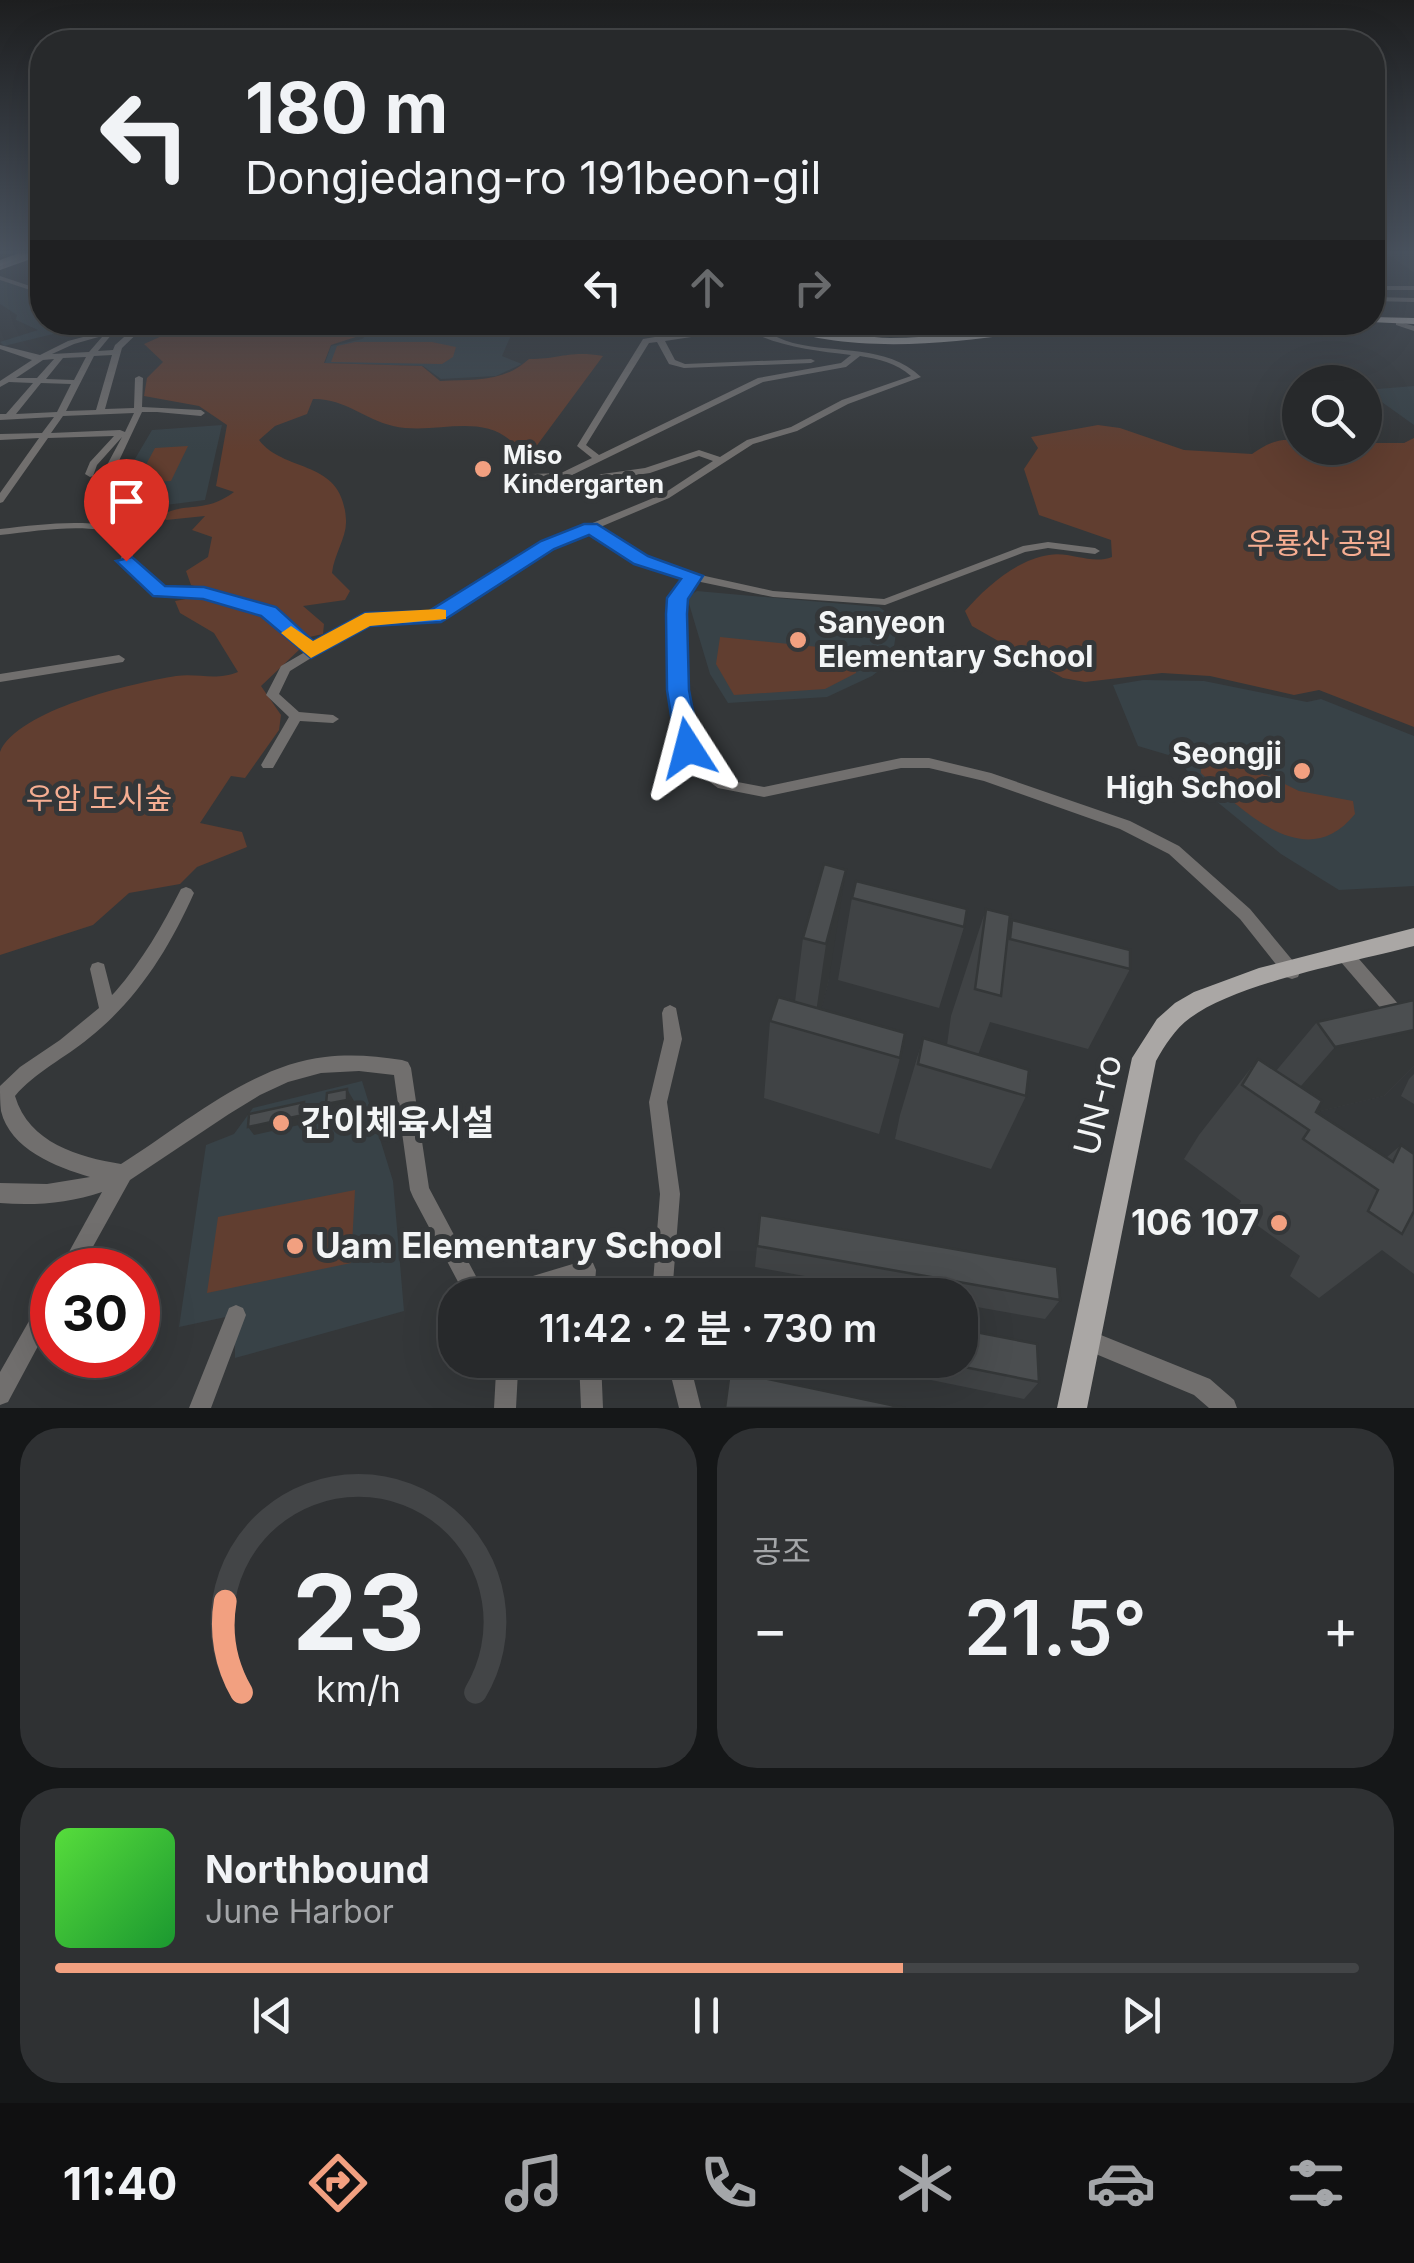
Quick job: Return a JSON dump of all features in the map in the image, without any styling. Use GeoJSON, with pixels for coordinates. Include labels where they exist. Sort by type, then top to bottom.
{"type":"FeatureCollection","features":[{"type":"Feature","properties":{"kind":"main road"},"geometry":{"type":"LineString","coordinates":[[1385,322],[1414,324]]}},
{"type":"Feature","properties":{"kind":"main road"},"geometry":{"type":"LineString","coordinates":[[1385,322],[1414,324]]}},
{"type":"Feature","properties":{"kind":"main road"},"geometry":{"type":"LineString","coordinates":[[822,335],[894,344],[986,335]]}},
{"type":"Feature","properties":{"kind":"main road"},"geometry":{"type":"LineString","coordinates":[[834,335],[899,341],[969,335]]}},
{"type":"Feature","properties":{"kind":"main road","name":"UN-ro"},"geometry":{"type":"LineString","coordinates":[[1072,1408],[1144,1058],[1162,1028],[1187,1007],[1414,937]]}},
{"type":"Feature","properties":{"kind":"street"},"geometry":{"type":"LineString","coordinates":[[100,412],[116,352],[133,335]]}},
{"type":"Feature","properties":{"kind":"street"},"geometry":{"type":"LineString","coordinates":[[656,335],[672,362],[684,366],[807,362],[858,353]]}},
{"type":"Feature","properties":{"kind":"street"},"geometry":{"type":"LineString","coordinates":[[598,458],[582,446],[646,341],[688,335]]}},
{"type":"Feature","properties":{"kind":"street"},"geometry":{"type":"LineString","coordinates":[[333,720],[296,716],[272,694],[285,669],[311,651],[365,620],[433,618],[548,545],[666,496],[718,460],[845,402],[917,377],[908,368],[858,353],[799,346],[771,335]]}},
{"type":"Feature","properties":{"kind":"street"},"geometry":{"type":"LineString","coordinates":[[0,500],[60,414],[101,336]]}},
{"type":"Feature","properties":{"kind":"street"},"geometry":{"type":"LineString","coordinates":[[4,383],[35,358],[68,341],[101,336]]}},
{"type":"Feature","properties":{"kind":"street"},"geometry":{"type":"LineString","coordinates":[[0,348],[35,358],[116,352]]}},
{"type":"Feature","properties":{"kind":"street"},"geometry":{"type":"LineString","coordinates":[[718,460],[698,453],[647,471],[588,479],[548,492],[515,488],[518,480],[564,476],[761,380],[843,364],[858,353]]}},
{"type":"Feature","properties":{"kind":"street"},"geometry":{"type":"LineString","coordinates":[[4,417],[42,381],[60,356]]}},
{"type":"Feature","properties":{"kind":"street"},"geometry":{"type":"LineString","coordinates":[[90,474],[93,464],[138,410],[139,378]]}},
{"type":"Feature","properties":{"kind":"street"},"geometry":{"type":"LineString","coordinates":[[4,383],[75,382]]}},
{"type":"Feature","properties":{"kind":"street"},"geometry":{"type":"LineString","coordinates":[[4,417],[138,410],[201,413]]}},
{"type":"Feature","properties":{"kind":"street"},"geometry":{"type":"LineString","coordinates":[[0,436],[41,438],[124,431]]}},
{"type":"Feature","properties":{"kind":"street"},"geometry":{"type":"LineString","coordinates":[[124,431],[112,465],[121,490],[130,493]]}},
{"type":"Feature","properties":{"kind":"street"},"geometry":{"type":"LineString","coordinates":[[0,532],[61,524],[114,526],[135,535],[126,561],[160,592],[204,593],[268,611],[311,651]]}},
{"type":"Feature","properties":{"kind":"street"},"geometry":{"type":"LineString","coordinates":[[591,528],[641,560],[693,576],[772,594],[885,602],[1023,549],[1048,545],[1095,552]]}},
{"type":"Feature","properties":{"kind":"street"},"geometry":{"type":"LineString","coordinates":[[693,576],[678,598],[678,690],[688,748],[708,774],[723,784],[764,792],[901,763],[929,762],[986,777],[1153,837],[1198,870],[1245,914],[1292,972]]}},
{"type":"Feature","properties":{"kind":"street"},"geometry":{"type":"LineString","coordinates":[[0,678],[119,659]]}},
{"type":"Feature","properties":{"kind":"street"},"geometry":{"type":"LineString","coordinates":[[268,765],[296,716]]}},
{"type":"Feature","properties":{"kind":"street"},"geometry":{"type":"LineString","coordinates":[[123,1174],[89,1168],[29,1139],[8,1113],[5,1094],[17,1078],[65,1047],[108,1012],[164,938],[186,893]]}},
{"type":"Feature","properties":{"kind":"street"},"geometry":{"type":"LineString","coordinates":[[1346,956],[1414,1034]]}},
{"type":"Feature","properties":{"kind":"street"},"geometry":{"type":"LineString","coordinates":[[98,969],[108,1012]]}},
{"type":"Feature","properties":{"kind":"street"},"geometry":{"type":"LineString","coordinates":[[663,1278],[670,1194],[658,1102],[673,1039],[670,1013]]}},
{"type":"Feature","properties":{"kind":"street"},"geometry":{"type":"LineString","coordinates":[[0,1193],[36,1198],[123,1174],[227,1101],[296,1071],[362,1059],[402,1068],[420,1190],[467,1278]]}},
{"type":"Feature","properties":{"kind":"street"},"geometry":{"type":"LineString","coordinates":[[82,1248],[123,1174]]}},
{"type":"Feature","properties":{"kind":"street"},"geometry":{"type":"LineString","coordinates":[[560,1278],[586,1270],[585,1278]]}},
{"type":"Feature","properties":{"kind":"street"},"geometry":{"type":"LineString","coordinates":[[200,1408],[236,1314]]}},
{"type":"Feature","properties":{"kind":"street"},"geometry":{"type":"LineString","coordinates":[[1084,1339],[1202,1387],[1226,1408]]}},
{"type":"Feature","properties":{"kind":"street"},"geometry":{"type":"LineString","coordinates":[[0,1394],[30,1340]]}},
{"type":"Feature","properties":{"kind":"street"},"geometry":{"type":"LineString","coordinates":[[506,1408],[507,1378]]}},
{"type":"Feature","properties":{"kind":"street"},"geometry":{"type":"LineString","coordinates":[[591,1378],[592,1408]]}},
{"type":"Feature","properties":{"kind":"street"},"geometry":{"type":"LineString","coordinates":[[682,1378],[690,1408]]}},
{"type":"Feature","properties":{"kind":"shaded area"},"geometry":{"type":"Polygon","coordinates":[[[30,333],[49,335],[4,346],[0,342],[30,333]]]}},
{"type":"Feature","properties":{"kind":"shaded area"},"geometry":{"type":"Polygon","coordinates":[[[367,335],[511,335],[502,356],[522,364],[496,376],[441,379],[423,366],[325,363],[331,346],[367,335]]]}},
{"type":"Feature","properties":{"kind":"shaded area"},"geometry":{"type":"Polygon","coordinates":[[[1414,386],[1414,425],[1382,402],[1382,389],[1414,386]]]}},
{"type":"Feature","properties":{"kind":"shaded area"},"geometry":{"type":"Polygon","coordinates":[[[222,425],[205,500],[158,506],[121,500],[129,469],[152,430],[222,425]]]}},
{"type":"Feature","properties":{"kind":"shaded area","name":"Sanyeon Elementary School"},"geometry":{"type":"Polygon","coordinates":[[[697,591],[879,607],[898,620],[892,660],[872,676],[827,697],[728,703],[710,674],[687,597],[697,591]]]}},
{"type":"Feature","properties":{"kind":"shaded area","name":"Seongji High School"},"geometry":{"type":"Polygon","coordinates":[[[1143,680],[1204,681],[1307,702],[1321,699],[1414,736],[1414,886],[1339,890],[1281,854],[1210,796],[1175,757],[1138,746],[1113,685],[1143,680]]]}},
{"type":"Feature","properties":{"kind":"shaded area","name":"Uam Elementary School"},"geometry":{"type":"Polygon","coordinates":[[[362,1081],[393,1181],[404,1311],[235,1358],[235,1315],[179,1327],[206,1145],[234,1134],[253,1108],[362,1081]]]}},
{"type":"Feature","properties":{"kind":"green space"},"geometry":{"type":"Polygon","coordinates":[[[164,335],[362,335],[331,345],[324,363],[422,366],[440,381],[498,376],[529,359],[603,356],[535,448],[518,448],[505,436],[476,427],[393,426],[344,405],[313,399],[307,414],[275,426],[259,440],[270,451],[324,476],[342,500],[346,526],[332,573],[350,591],[345,600],[303,606],[324,624],[323,634],[305,638],[271,608],[191,585],[186,571],[208,557],[212,537],[192,530],[205,516],[166,520],[161,515],[214,503],[234,492],[216,486],[227,425],[199,406],[144,396],[147,378],[163,362],[144,344],[164,335]]]}},
{"type":"Feature","properties":{"kind":"green space"},"geometry":{"type":"Polygon","coordinates":[[[355,342],[432,342],[456,347],[453,357],[442,364],[331,362],[337,346],[355,342]]]}},
{"type":"Feature","properties":{"kind":"green space","name":"우룡산 공원"},"geometry":{"type":"Polygon","coordinates":[[[1098,425],[1120,428],[1184,450],[1252,454],[1282,440],[1282,465],[1382,465],[1382,443],[1404,443],[1414,438],[1414,727],[1319,690],[1294,695],[1210,676],[1162,673],[1085,682],[1063,678],[972,626],[965,611],[992,584],[1025,562],[1057,554],[1096,560],[1112,557],[1111,540],[1039,515],[1024,469],[1038,448],[1031,437],[1098,425]]]}},
{"type":"Feature","properties":{"kind":"green space"},"geometry":{"type":"Polygon","coordinates":[[[188,446],[171,481],[136,483],[155,448],[188,446]]]}},
{"type":"Feature","properties":{"kind":"green space","name":"우암 도시숲"},"geometry":{"type":"Polygon","coordinates":[[[202,596],[265,615],[301,648],[261,686],[281,715],[279,730],[245,778],[231,776],[200,823],[242,832],[247,847],[197,867],[180,884],[129,893],[93,925],[0,955],[0,752],[29,723],[78,701],[176,676],[238,672],[214,633],[180,613],[175,601],[202,596]]]}},
{"type":"Feature","properties":{"kind":"green space"},"geometry":{"type":"Polygon","coordinates":[[[720,637],[858,651],[856,673],[825,689],[734,695],[716,664],[720,637]]]}},
{"type":"Feature","properties":{"kind":"green space"},"geometry":{"type":"Polygon","coordinates":[[[1201,743],[1299,791],[1353,801],[1355,814],[1336,831],[1316,839],[1276,831],[1236,804],[1201,773],[1201,743]]]}},
{"type":"Feature","properties":{"kind":"green space"},"geometry":{"type":"Polygon","coordinates":[[[355,1190],[351,1263],[207,1293],[218,1217],[355,1190]]]}},
{"type":"Feature","properties":{"kind":"building"},"geometry":{"type":"Polygon","coordinates":[[[824,864],[846,870],[826,944],[803,938],[824,864]]]}},
{"type":"Feature","properties":{"kind":"building"},"geometry":{"type":"Polygon","coordinates":[[[856,881],[967,909],[964,927],[852,898],[856,881]]]}},
{"type":"Feature","properties":{"kind":"building"},"geometry":{"type":"Polygon","coordinates":[[[986,909],[1010,915],[1001,996],[975,989],[986,909]]]}},
{"type":"Feature","properties":{"kind":"building"},"geometry":{"type":"Polygon","coordinates":[[[1012,920],[1130,950],[1130,969],[1010,939],[1012,920]]]}},
{"type":"Feature","properties":{"kind":"building"},"geometry":{"type":"Polygon","coordinates":[[[778,997],[905,1033],[900,1058],[770,1021],[778,997]]]}},
{"type":"Feature","properties":{"kind":"building"},"geometry":{"type":"Polygon","coordinates":[[[1414,1000],[1414,1030],[1335,1047],[1317,1022],[1414,1000]]]}},
{"type":"Feature","properties":{"kind":"building"},"geometry":{"type":"Polygon","coordinates":[[[923,1038],[1029,1070],[1026,1096],[918,1064],[923,1038]]]}},
{"type":"Feature","properties":{"kind":"building"},"geometry":{"type":"Polygon","coordinates":[[[1258,1059],[1322,1101],[1316,1112],[1393,1162],[1401,1145],[1414,1154],[1414,1211],[1402,1234],[1368,1211],[1378,1190],[1303,1139],[1309,1130],[1242,1085],[1258,1059]]]}},
{"type":"Feature","properties":{"kind":"building"},"geometry":{"type":"Polygon","coordinates":[[[347,1089],[347,1100],[326,1104],[327,1093],[347,1089]]]}},
{"type":"Feature","properties":{"kind":"building"},"geometry":{"type":"Polygon","coordinates":[[[304,1102],[303,1115],[248,1127],[249,1114],[304,1102]]]}},
{"type":"Feature","properties":{"kind":"building"},"geometry":{"type":"Polygon","coordinates":[[[760,1215],[1057,1267],[1060,1300],[978,1285],[978,1278],[937,1278],[757,1246],[760,1215]]]}},
{"type":"Feature","properties":{"kind":"building"},"geometry":{"type":"Polygon","coordinates":[[[978,1333],[1037,1344],[1039,1382],[978,1370],[978,1333]]]}},
{"type":"Feature","properties":{"kind":"building"},"geometry":{"type":"Polygon","coordinates":[[[729,1378],[763,1378],[905,1408],[725,1408],[729,1378]]]}},
{"type":"Feature","properties":{"kind":"slow traffic"},"geometry":{"type":"LineString","coordinates":[[291,633],[311,651],[365,620],[439,615]]}},
{"type":"Feature","properties":{"kind":"place","name":"Miso Kindergarten"},"geometry":{"type":"Point","coordinates":[483,469]}},
{"type":"Feature","properties":{"kind":"place","name":"Sanyeon Elementary School"},"geometry":{"type":"Point","coordinates":[798,640]}},
{"type":"Feature","properties":{"kind":"place","name":"Seongji High School"},"geometry":{"type":"Point","coordinates":[1302,771]}},
{"type":"Feature","properties":{"kind":"place","name":"간이체육시설"},"geometry":{"type":"Point","coordinates":[281,1123]}},
{"type":"Feature","properties":{"kind":"place","name":"106 107"},"geometry":{"type":"Point","coordinates":[1279,1223]}},
{"type":"Feature","properties":{"kind":"place","name":"Uam Elementary School"},"geometry":{"type":"Point","coordinates":[295,1246]}},
{"type":"Feature","properties":{"kind":"route"},"geometry":{"type":"LineString","coordinates":[[126,561],[160,592],[204,593],[268,611],[311,651],[365,620],[381,616],[433,618],[548,545],[591,528],[641,560],[693,576],[678,598],[677,614],[678,690],[688,748]]}}]}
